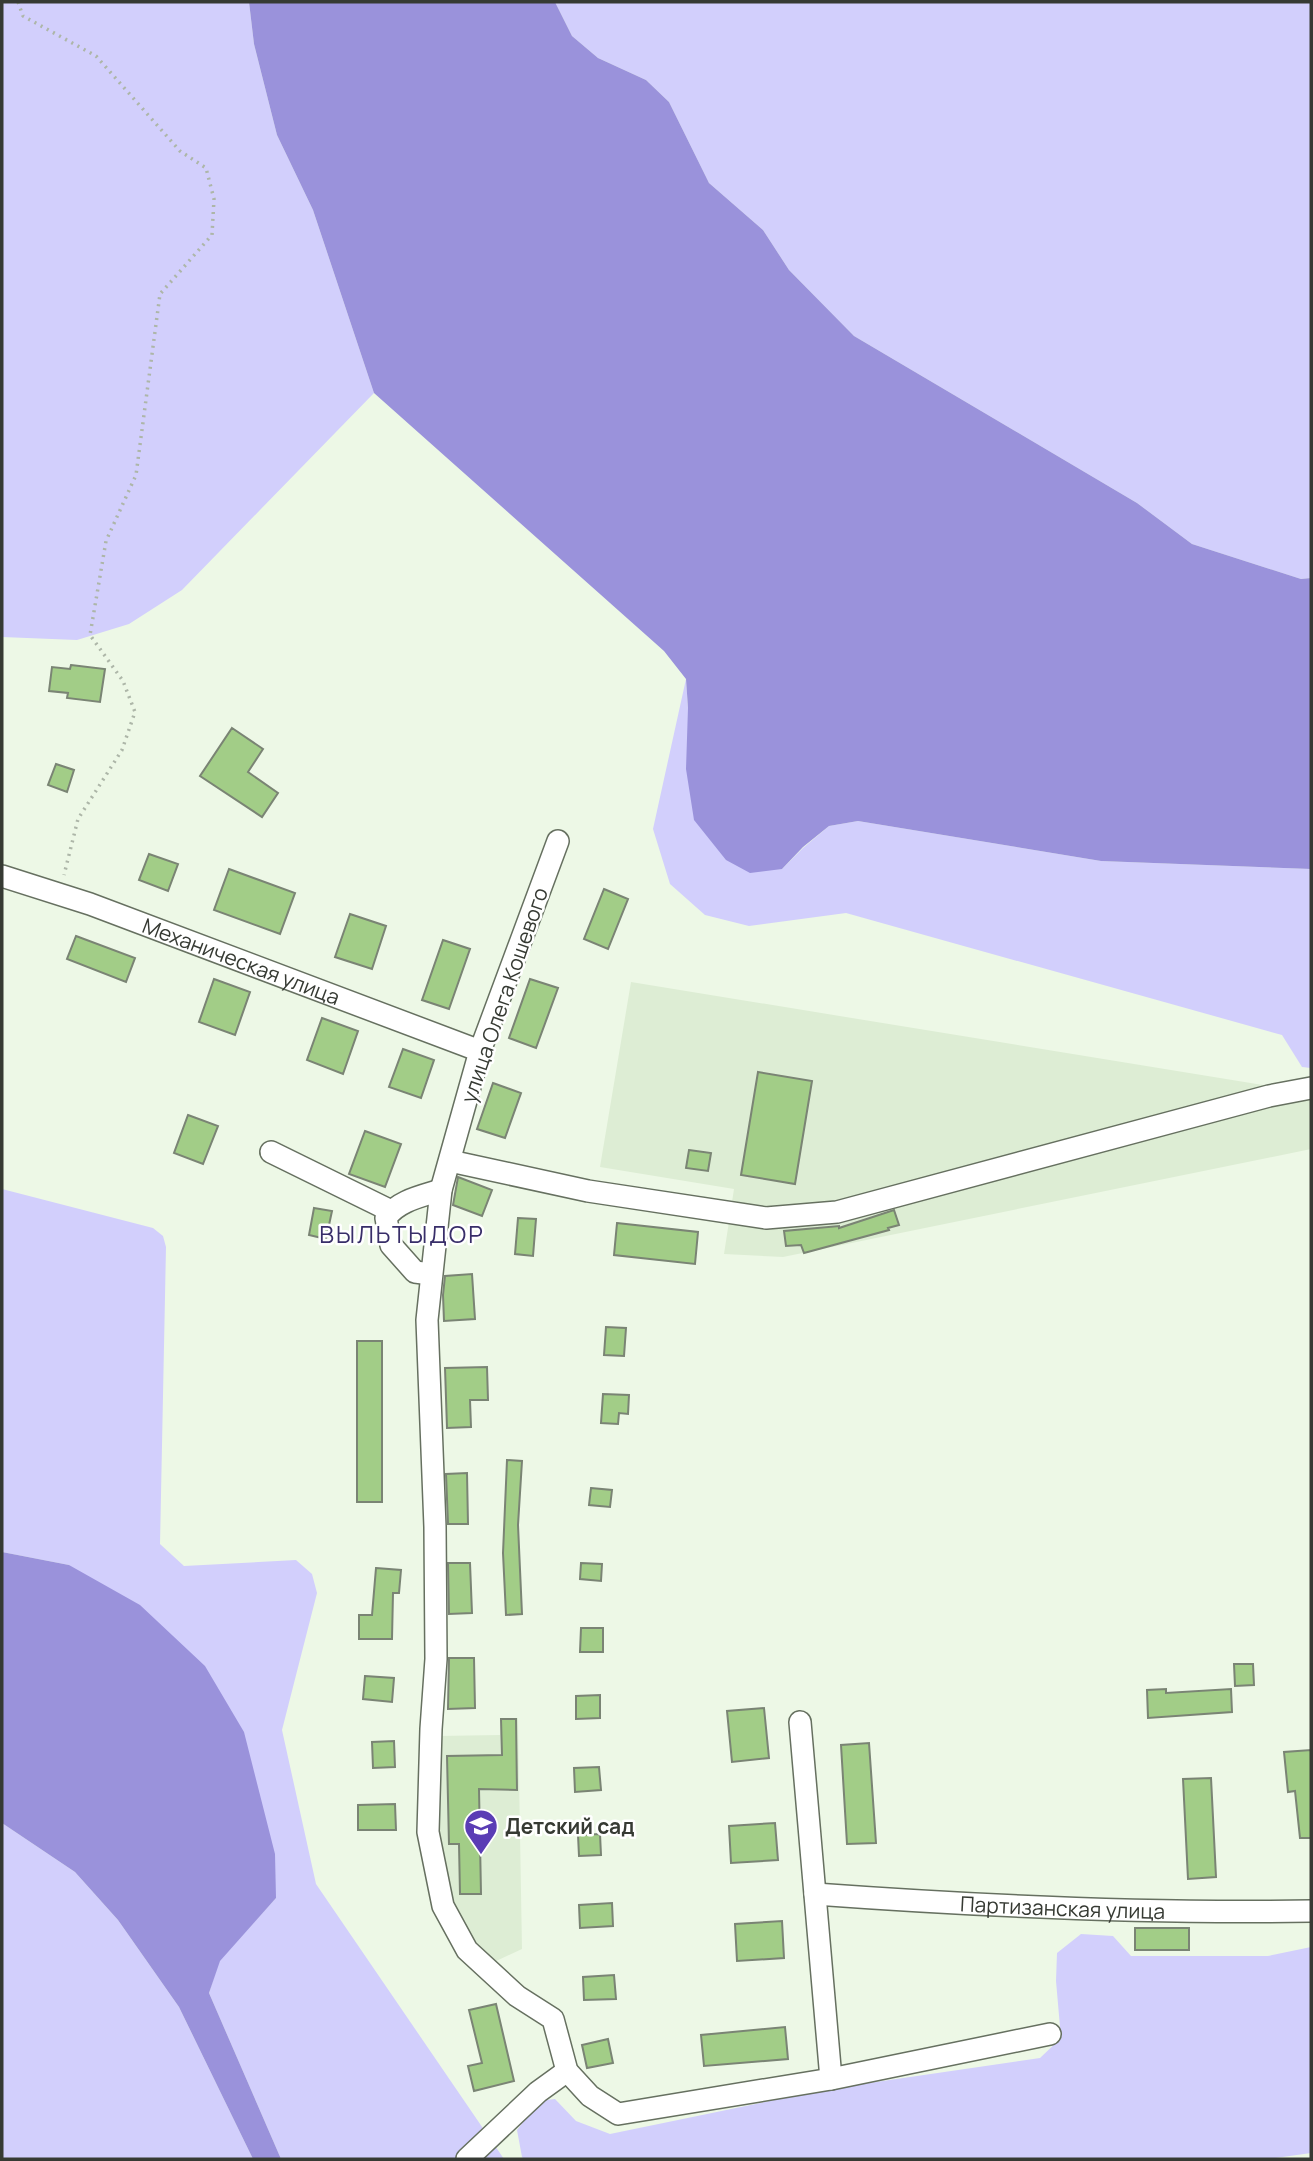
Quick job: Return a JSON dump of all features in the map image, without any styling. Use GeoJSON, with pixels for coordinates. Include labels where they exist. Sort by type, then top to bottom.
{"type":"FeatureCollection","features":[{"type":"Feature","properties":{"kind":"street","name":"улица Олега Кошевого"},"geometry":{"type":"LineString","coordinates":[[558,841],[480,1051],[441,1190],[427,1320],[435,1527],[436,1659],[428,1832],[443,1906],[467,1950],[517,1996],[553,2019],[567,2071]]}},
{"type":"Feature","properties":{"kind":"street","name":"Механическая улица"},"geometry":{"type":"LineString","coordinates":[[2,876],[90,904],[480,1051]]}},
{"type":"Feature","properties":{"kind":"street"},"geometry":{"type":"LineString","coordinates":[[450,1161],[588,1191],[766,1218],[837,1212],[1269,1096],[1311,1088]]}},
{"type":"Feature","properties":{"kind":"street"},"geometry":{"type":"LineString","coordinates":[[271,1152],[391,1211]]}},
{"type":"Feature","properties":{"kind":"street"},"geometry":{"type":"LineString","coordinates":[[431,1274],[415,1272],[391,1245],[386,1218],[402,1203],[441,1190]]}},
{"type":"Feature","properties":{"kind":"street"},"geometry":{"type":"LineString","coordinates":[[800,1722],[831,2079]]}},
{"type":"Feature","properties":{"kind":"street","name":"Партизанская улица"},"geometry":{"type":"LineString","coordinates":[[815,1894],[943,1903],[1246,1912],[1311,1911]]}},
{"type":"Feature","properties":{"kind":"street"},"geometry":{"type":"LineString","coordinates":[[467,2159],[538,2092],[567,2071],[590,2096],[618,2114],[831,2079],[1050,2034]]}},
{"type":"Feature","properties":{"kind":"path"},"geometry":{"type":"LineString","coordinates":[[18,2],[23,16],[96,56],[180,150],[206,168],[214,199],[212,235],[160,294],[136,475],[106,541],[90,635],[123,681],[135,712],[122,750],[78,819],[63,879]]}},
{"type":"Feature","properties":{"kind":"shaded area"},"geometry":{"type":"Polygon","coordinates":[[[2,2],[249,2],[254,44],[277,135],[313,210],[374,393],[182,590],[129,624],[77,640],[2,637],[2,2]]]}},
{"type":"Feature","properties":{"kind":"shaded area"},"geometry":{"type":"Polygon","coordinates":[[[249,2],[555,2],[572,36],[598,58],[646,80],[669,102],[709,183],[763,230],[789,270],[854,336],[1137,503],[1192,544],[1301,579],[1311,578],[1311,869],[1101,861],[858,821],[829,826],[782,869],[750,873],[726,860],[694,820],[686,769],[686,679],[664,651],[374,393],[313,210],[277,135],[254,44],[249,2]]]}},
{"type":"Feature","properties":{"kind":"shaded area"},"geometry":{"type":"Polygon","coordinates":[[[555,2],[1311,2],[1311,578],[1301,579],[1192,544],[1137,503],[854,336],[789,270],[763,230],[709,183],[669,102],[646,80],[598,58],[572,36],[555,2]]]}},
{"type":"Feature","properties":{"kind":"shaded area"},"geometry":{"type":"Polygon","coordinates":[[[686,679],[688,708],[782,869],[829,826],[858,821],[1101,861],[1311,869],[1311,1068],[1302,1067],[1282,1035],[846,913],[749,926],[705,915],[670,884],[653,829],[686,679]]]}},
{"type":"Feature","properties":{"kind":"shaded area"},"geometry":{"type":"Polygon","coordinates":[[[631,982],[1269,1086],[1311,1078],[1311,1149],[783,1257],[724,1254],[734,1189],[600,1167],[631,982]]]}},
{"type":"Feature","properties":{"kind":"shaded area"},"geometry":{"type":"Polygon","coordinates":[[[2,1189],[153,1228],[163,1236],[166,1247],[160,1544],[184,1566],[296,1560],[312,1574],[317,1593],[282,1730],[316,1884],[504,2159],[281,2159],[209,1993],[219,1961],[276,1898],[69,1565],[2,1552],[2,1189]]]}},
{"type":"Feature","properties":{"kind":"shaded area"},"geometry":{"type":"Polygon","coordinates":[[[2,1552],[69,1565],[140,1605],[205,1666],[244,1732],[275,1854],[276,1898],[220,1961],[209,1993],[281,2159],[253,2159],[179,2007],[118,1920],[75,1872],[2,1823],[2,1552]]]}},
{"type":"Feature","properties":{"kind":"shaded area","name":"Детский сад"},"geometry":{"type":"Polygon","coordinates":[[[501,1718],[518,1718],[522,1949],[494,1962],[474,1945],[454,1904],[448,1902],[437,1810],[438,1736],[500,1735],[501,1718]]]}},
{"type":"Feature","properties":{"kind":"shaded area"},"geometry":{"type":"Polygon","coordinates":[[[2,1823],[75,1872],[118,1920],[179,2007],[253,2159],[2,2159],[2,1823]]]}},
{"type":"Feature","properties":{"kind":"shaded area"},"geometry":{"type":"Polygon","coordinates":[[[1081,1934],[1113,1936],[1131,1956],[1268,1956],[1311,1947],[1311,2153],[1269,2159],[522,2157],[517,2130],[539,2101],[555,2099],[576,2121],[610,2134],[828,2089],[1040,2058],[1061,2038],[1056,1981],[1057,1953],[1081,1934]]]}},
{"type":"Feature","properties":{"kind":"building"},"geometry":{"type":"Polygon","coordinates":[[[71,665],[105,669],[100,702],[67,698],[68,693],[49,691],[52,667],[70,669],[71,665]]]}},
{"type":"Feature","properties":{"kind":"building"},"geometry":{"type":"Polygon","coordinates":[[[232,728],[263,749],[248,772],[278,793],[262,817],[200,776],[232,728]]]}},
{"type":"Feature","properties":{"kind":"building"},"geometry":{"type":"Polygon","coordinates":[[[56,764],[74,770],[67,792],[48,785],[56,764]]]}},
{"type":"Feature","properties":{"kind":"building"},"geometry":{"type":"Polygon","coordinates":[[[149,854],[178,864],[168,891],[139,880],[149,854]]]}},
{"type":"Feature","properties":{"kind":"building"},"geometry":{"type":"Polygon","coordinates":[[[229,869],[295,893],[280,934],[214,910],[229,869]]]}},
{"type":"Feature","properties":{"kind":"building"},"geometry":{"type":"Polygon","coordinates":[[[604,889],[628,899],[608,949],[584,939],[604,889]]]}},
{"type":"Feature","properties":{"kind":"building"},"geometry":{"type":"Polygon","coordinates":[[[350,914],[386,926],[372,969],[335,957],[350,914]]]}},
{"type":"Feature","properties":{"kind":"building"},"geometry":{"type":"Polygon","coordinates":[[[76,936],[135,958],[126,982],[67,959],[76,936]]]}},
{"type":"Feature","properties":{"kind":"building"},"geometry":{"type":"Polygon","coordinates":[[[443,940],[470,949],[449,1009],[422,1000],[443,940]]]}},
{"type":"Feature","properties":{"kind":"building"},"geometry":{"type":"Polygon","coordinates":[[[214,979],[250,992],[235,1035],[199,1022],[214,979]]]}},
{"type":"Feature","properties":{"kind":"building"},"geometry":{"type":"Polygon","coordinates":[[[530,979],[558,988],[536,1048],[509,1038],[530,979]]]}},
{"type":"Feature","properties":{"kind":"building"},"geometry":{"type":"Polygon","coordinates":[[[322,1018],[358,1031],[343,1074],[307,1060],[322,1018]]]}},
{"type":"Feature","properties":{"kind":"building"},"geometry":{"type":"Polygon","coordinates":[[[403,1049],[434,1060],[421,1098],[389,1087],[403,1049]]]}},
{"type":"Feature","properties":{"kind":"building"},"geometry":{"type":"Polygon","coordinates":[[[758,1072],[812,1081],[795,1184],[741,1175],[758,1072]]]}},
{"type":"Feature","properties":{"kind":"building"},"geometry":{"type":"Polygon","coordinates":[[[493,1083],[521,1093],[505,1138],[477,1129],[493,1083]]]}},
{"type":"Feature","properties":{"kind":"building"},"geometry":{"type":"Polygon","coordinates":[[[188,1115],[218,1126],[203,1164],[174,1153],[188,1115]]]}},
{"type":"Feature","properties":{"kind":"building"},"geometry":{"type":"Polygon","coordinates":[[[365,1131],[401,1144],[385,1187],[349,1174],[365,1131]]]}},
{"type":"Feature","properties":{"kind":"building"},"geometry":{"type":"Polygon","coordinates":[[[689,1150],[711,1153],[708,1171],[686,1168],[689,1150]]]}},
{"type":"Feature","properties":{"kind":"building"},"geometry":{"type":"Polygon","coordinates":[[[458,1177],[492,1190],[482,1216],[453,1205],[458,1177]]]}},
{"type":"Feature","properties":{"kind":"building"},"geometry":{"type":"Polygon","coordinates":[[[314,1208],[332,1211],[326,1239],[309,1235],[314,1208]]]}},
{"type":"Feature","properties":{"kind":"building"},"geometry":{"type":"Polygon","coordinates":[[[894,1210],[899,1225],[888,1228],[889,1230],[804,1253],[801,1245],[786,1246],[784,1231],[839,1228],[894,1210]]]}},
{"type":"Feature","properties":{"kind":"building"},"geometry":{"type":"Polygon","coordinates":[[[518,1218],[536,1219],[533,1256],[515,1254],[518,1218]]]}},
{"type":"Feature","properties":{"kind":"building"},"geometry":{"type":"Polygon","coordinates":[[[617,1223],[698,1232],[695,1264],[614,1255],[617,1223]]]}},
{"type":"Feature","properties":{"kind":"building"},"geometry":{"type":"Polygon","coordinates":[[[472,1274],[475,1319],[444,1321],[445,1276],[472,1274]]]}},
{"type":"Feature","properties":{"kind":"building"},"geometry":{"type":"Polygon","coordinates":[[[606,1327],[626,1328],[624,1356],[604,1355],[606,1327]]]}},
{"type":"Feature","properties":{"kind":"building"},"geometry":{"type":"Polygon","coordinates":[[[357,1341],[382,1341],[382,1502],[357,1502],[357,1341]]]}},
{"type":"Feature","properties":{"kind":"building"},"geometry":{"type":"Polygon","coordinates":[[[487,1367],[488,1400],[470,1400],[471,1427],[447,1428],[445,1368],[487,1367]]]}},
{"type":"Feature","properties":{"kind":"building"},"geometry":{"type":"Polygon","coordinates":[[[603,1394],[629,1395],[628,1414],[619,1413],[618,1424],[601,1423],[603,1394]]]}},
{"type":"Feature","properties":{"kind":"building"},"geometry":{"type":"Polygon","coordinates":[[[507,1460],[522,1461],[518,1525],[522,1614],[506,1615],[503,1553],[507,1460]]]}},
{"type":"Feature","properties":{"kind":"building"},"geometry":{"type":"Polygon","coordinates":[[[467,1473],[468,1524],[448,1524],[446,1474],[467,1473]]]}},
{"type":"Feature","properties":{"kind":"building"},"geometry":{"type":"Polygon","coordinates":[[[591,1488],[612,1490],[610,1507],[589,1505],[591,1488]]]}},
{"type":"Feature","properties":{"kind":"building"},"geometry":{"type":"Polygon","coordinates":[[[448,1563],[470,1563],[472,1613],[449,1614],[448,1563]]]}},
{"type":"Feature","properties":{"kind":"building"},"geometry":{"type":"Polygon","coordinates":[[[581,1563],[602,1564],[601,1581],[580,1579],[581,1563]]]}},
{"type":"Feature","properties":{"kind":"building"},"geometry":{"type":"Polygon","coordinates":[[[376,1568],[401,1570],[399,1593],[393,1593],[392,1639],[359,1639],[359,1615],[372,1615],[376,1568]]]}},
{"type":"Feature","properties":{"kind":"building"},"geometry":{"type":"Polygon","coordinates":[[[581,1628],[603,1628],[603,1652],[580,1652],[581,1628]]]}},
{"type":"Feature","properties":{"kind":"building"},"geometry":{"type":"Polygon","coordinates":[[[449,1658],[474,1658],[475,1708],[448,1709],[449,1658]]]}},
{"type":"Feature","properties":{"kind":"building"},"geometry":{"type":"Polygon","coordinates":[[[1234,1664],[1253,1664],[1254,1685],[1235,1686],[1234,1664]]]}},
{"type":"Feature","properties":{"kind":"building"},"geometry":{"type":"Polygon","coordinates":[[[365,1676],[394,1678],[392,1702],[363,1699],[365,1676]]]}},
{"type":"Feature","properties":{"kind":"building"},"geometry":{"type":"Polygon","coordinates":[[[1166,1689],[1166,1693],[1231,1689],[1232,1712],[1148,1718],[1147,1690],[1166,1689]]]}},
{"type":"Feature","properties":{"kind":"building"},"geometry":{"type":"Polygon","coordinates":[[[600,1695],[600,1718],[576,1719],[576,1696],[600,1695]]]}},
{"type":"Feature","properties":{"kind":"building"},"geometry":{"type":"Polygon","coordinates":[[[764,1708],[769,1758],[732,1762],[727,1711],[764,1708]]]}},
{"type":"Feature","properties":{"kind":"building"},"geometry":{"type":"Polygon","coordinates":[[[501,1719],[516,1719],[517,1790],[479,1789],[481,1894],[460,1894],[459,1844],[449,1844],[447,1756],[502,1755],[501,1719]]]}},
{"type":"Feature","properties":{"kind":"building"},"geometry":{"type":"Polygon","coordinates":[[[394,1741],[395,1767],[373,1768],[372,1742],[394,1741]]]}},
{"type":"Feature","properties":{"kind":"building"},"geometry":{"type":"Polygon","coordinates":[[[869,1743],[876,1843],[847,1844],[841,1745],[869,1743]]]}},
{"type":"Feature","properties":{"kind":"building"},"geometry":{"type":"Polygon","coordinates":[[[1311,1750],[1311,1838],[1300,1838],[1295,1791],[1288,1792],[1284,1752],[1311,1750]]]}},
{"type":"Feature","properties":{"kind":"building"},"geometry":{"type":"Polygon","coordinates":[[[599,1767],[601,1790],[575,1792],[574,1768],[599,1767]]]}},
{"type":"Feature","properties":{"kind":"building"},"geometry":{"type":"Polygon","coordinates":[[[1211,1778],[1216,1877],[1188,1879],[1183,1779],[1211,1778]]]}},
{"type":"Feature","properties":{"kind":"building"},"geometry":{"type":"Polygon","coordinates":[[[395,1804],[396,1830],[358,1830],[358,1805],[395,1804]]]}},
{"type":"Feature","properties":{"kind":"building"},"geometry":{"type":"Polygon","coordinates":[[[775,1823],[778,1860],[731,1863],[729,1826],[775,1823]]]}},
{"type":"Feature","properties":{"kind":"building"},"geometry":{"type":"Polygon","coordinates":[[[600,1834],[601,1855],[579,1856],[578,1835],[600,1834]]]}},
{"type":"Feature","properties":{"kind":"building"},"geometry":{"type":"Polygon","coordinates":[[[612,1903],[613,1926],[580,1928],[579,1905],[612,1903]]]}},
{"type":"Feature","properties":{"kind":"building"},"geometry":{"type":"Polygon","coordinates":[[[782,1921],[784,1958],[737,1961],[735,1924],[782,1921]]]}},
{"type":"Feature","properties":{"kind":"building"},"geometry":{"type":"Polygon","coordinates":[[[1135,1928],[1189,1928],[1189,1950],[1135,1950],[1135,1928]]]}},
{"type":"Feature","properties":{"kind":"building"},"geometry":{"type":"Polygon","coordinates":[[[614,1975],[616,1999],[584,2000],[583,1977],[614,1975]]]}},
{"type":"Feature","properties":{"kind":"building"},"geometry":{"type":"Polygon","coordinates":[[[496,2004],[514,2081],[474,2091],[468,2066],[482,2063],[469,2010],[496,2004]]]}},
{"type":"Feature","properties":{"kind":"building"},"geometry":{"type":"Polygon","coordinates":[[[785,2027],[788,2059],[704,2066],[701,2035],[785,2027]]]}},
{"type":"Feature","properties":{"kind":"building"},"geometry":{"type":"Polygon","coordinates":[[[608,2039],[613,2063],[587,2068],[582,2045],[608,2039]]]}},
{"type":"Feature","properties":{"kind":"place","name":"Детский сад"},"geometry":{"type":"Point","coordinates":[481,1856]}},
{"type":"Feature","properties":{"kind":"district","name":"ВЫЛЬТЫДОР"},"geometry":{"type":"Point","coordinates":[402,1233]}}]}
